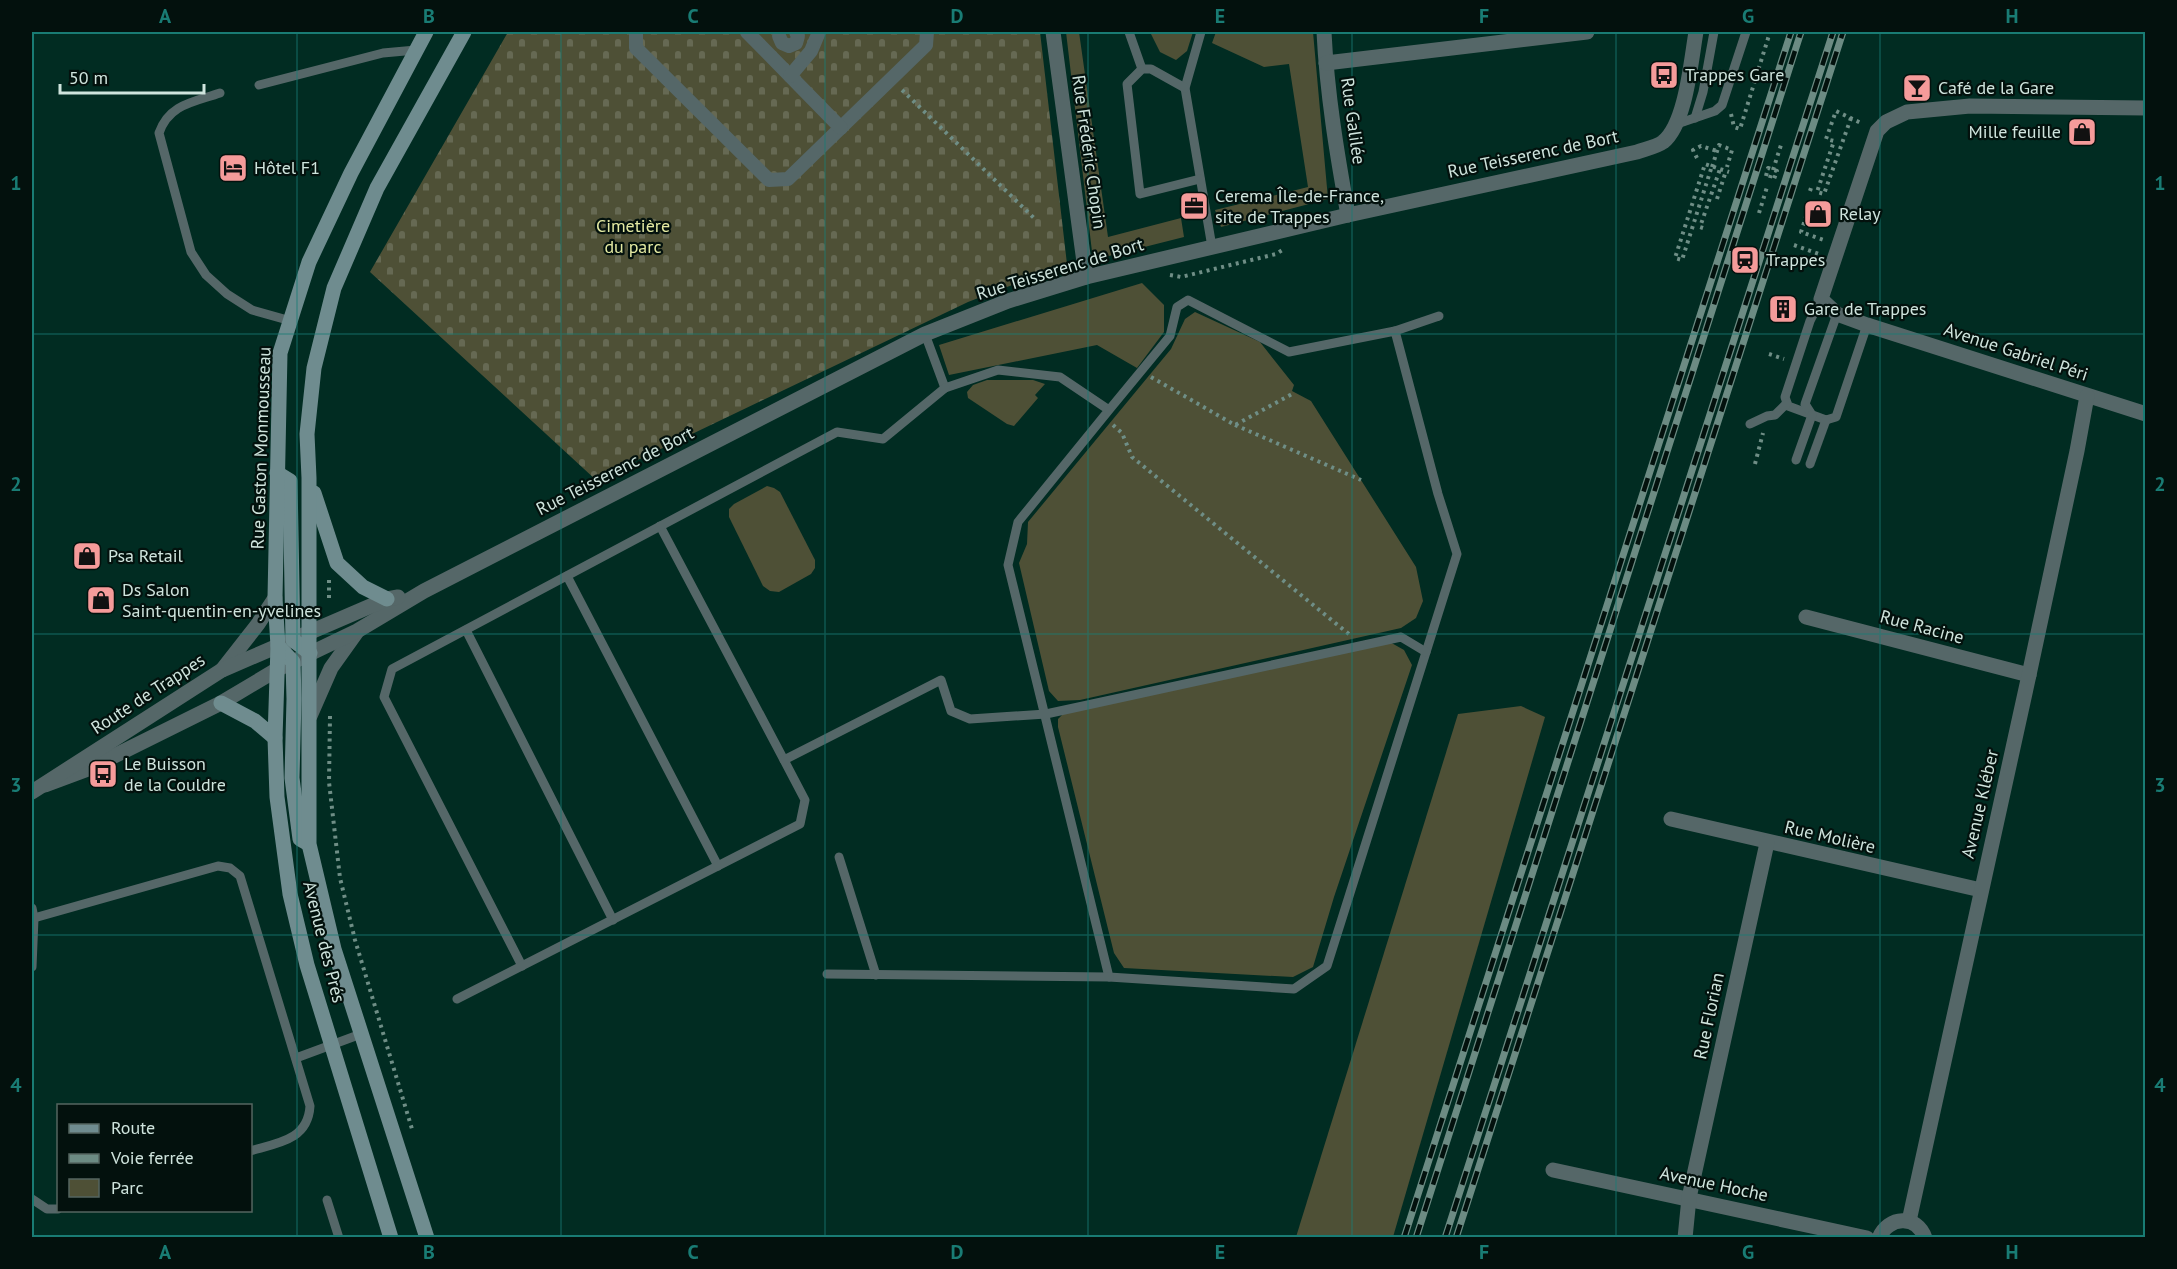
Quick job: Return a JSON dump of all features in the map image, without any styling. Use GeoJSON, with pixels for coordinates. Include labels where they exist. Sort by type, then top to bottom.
{"type":"FeatureCollection","features":[{"type":"Feature","properties":{"kind":"main road","name":"Rue Gaston Monmousseau"},"geometry":{"type":"LineString","coordinates":[[278,646],[275,598],[280,353],[314,252],[351,173],[426,32]]}},
{"type":"Feature","properties":{"kind":"main road"},"geometry":{"type":"LineString","coordinates":[[387,599],[363,587],[337,563],[309,478],[307,434],[314,369],[334,288],[377,188],[464,32]]}},
{"type":"Feature","properties":{"kind":"main road"},"geometry":{"type":"LineString","coordinates":[[277,473],[290,481],[293,640],[310,653]]}},
{"type":"Feature","properties":{"kind":"main road","name":"Avenue des Prés"},"geometry":{"type":"LineString","coordinates":[[309,478],[309,844],[334,949],[427,1238]]}},
{"type":"Feature","properties":{"kind":"main road"},"geometry":{"type":"LineString","coordinates":[[278,646],[293,662],[292,778],[300,839],[309,844]]}},
{"type":"Feature","properties":{"kind":"main road","name":"Avenue des Prés"},"geometry":{"type":"LineString","coordinates":[[278,646],[274,738],[277,798],[290,894],[307,965],[391,1238]]}},
{"type":"Feature","properties":{"kind":"main road"},"geometry":{"type":"LineString","coordinates":[[221,703],[255,721],[274,738]]}},
{"type":"Feature","properties":{"kind":"street"},"geometry":{"type":"LineString","coordinates":[[636,32],[636,48],[769,180],[788,179],[926,45],[927,32]]}},
{"type":"Feature","properties":{"kind":"street"},"geometry":{"type":"LineString","coordinates":[[747,32],[841,128]]}},
{"type":"Feature","properties":{"kind":"street"},"geometry":{"type":"LineString","coordinates":[[779,34],[782,43],[789,46],[796,43],[798,36],[796,32]]}},
{"type":"Feature","properties":{"kind":"street"},"geometry":{"type":"LineString","coordinates":[[790,76],[811,51],[819,32]]}},
{"type":"Feature","properties":{"kind":"street","name":"Rue Frédéric Chopin"},"geometry":{"type":"LineString","coordinates":[[1053,32],[1086,277]]}},
{"type":"Feature","properties":{"kind":"street","name":"Rue Galilée"},"geometry":{"type":"LineString","coordinates":[[1324,32],[1329,104],[1348,214]]}},
{"type":"Feature","properties":{"kind":"street"},"geometry":{"type":"LineString","coordinates":[[1326,63],[1587,32]]}},
{"type":"Feature","properties":{"kind":"street"},"geometry":{"type":"LineString","coordinates":[[1677,124],[1696,32]]}},
{"type":"Feature","properties":{"kind":"street"},"geometry":{"type":"LineString","coordinates":[[759,43],[774,41],[779,34]]}},
{"type":"Feature","properties":{"kind":"street"},"geometry":{"type":"LineString","coordinates":[[1821,299],[1878,131],[1886,122],[1907,112],[1970,106],[2145,108]]}},
{"type":"Feature","properties":{"kind":"street","name":"Rue Teisserenc de Bort"},"geometry":{"type":"LineString","coordinates":[[278,669],[357,631],[424,591],[925,334],[1008,301],[1086,277],[1348,214],[1637,152],[1663,141],[1677,124]]}},
{"type":"Feature","properties":{"kind":"street","name":"Avenue Gabriel Péri"},"geometry":{"type":"LineString","coordinates":[[1821,299],[1837,314],[1867,325],[2145,414]]}},
{"type":"Feature","properties":{"kind":"street","name":"Avenue Kléber"},"geometry":{"type":"LineString","coordinates":[[1909,1221],[2029,675],[2087,396]]}},
{"type":"Feature","properties":{"kind":"street","name":"Rue Teisserenc de Bort"},"geometry":{"type":"LineString","coordinates":[[278,646],[387,599],[424,591]]}},
{"type":"Feature","properties":{"kind":"street"},"geometry":{"type":"LineString","coordinates":[[222,670],[275,598]]}},
{"type":"Feature","properties":{"kind":"street","name":"Rue Racine"},"geometry":{"type":"LineString","coordinates":[[1806,617],[2029,675]]}},
{"type":"Feature","properties":{"kind":"street"},"geometry":{"type":"LineString","coordinates":[[309,716],[331,668],[357,631]]}},
{"type":"Feature","properties":{"kind":"street","name":"Route de Trappes"},"geometry":{"type":"LineString","coordinates":[[32,792],[222,670],[278,646]]}},
{"type":"Feature","properties":{"kind":"street","name":"Route de Trappes"},"geometry":{"type":"LineString","coordinates":[[45,785],[88,769],[221,703],[278,669]]}},
{"type":"Feature","properties":{"kind":"street","name":"Rue Molière"},"geometry":{"type":"LineString","coordinates":[[1671,819],[1767,843],[1981,890]]}},
{"type":"Feature","properties":{"kind":"street","name":"Rue Florian"},"geometry":{"type":"LineString","coordinates":[[1685,1238],[1689,1198],[1767,843]]}},
{"type":"Feature","properties":{"kind":"street","name":"Avenue Hoche"},"geometry":{"type":"LineString","coordinates":[[1553,1170],[1867,1238]]}},
{"type":"Feature","properties":{"kind":"street"},"geometry":{"type":"LineString","coordinates":[[1879,1238],[1889,1224],[1898,1220],[1909,1221],[1917,1225],[1925,1238]]}},
{"type":"Feature","properties":{"kind":"lane"},"geometry":{"type":"LineString","coordinates":[[1128,32],[1142,69]]}},
{"type":"Feature","properties":{"kind":"lane"},"geometry":{"type":"LineString","coordinates":[[1201,32],[1185,88],[1212,247]]}},
{"type":"Feature","properties":{"kind":"lane"},"geometry":{"type":"LineString","coordinates":[[1695,118],[1703,92],[1714,32]]}},
{"type":"Feature","properties":{"kind":"lane"},"geometry":{"type":"LineString","coordinates":[[1677,124],[1715,111],[1722,105],[1746,32]]}},
{"type":"Feature","properties":{"kind":"lane"},"geometry":{"type":"LineString","coordinates":[[259,85],[383,53],[416,50]]}},
{"type":"Feature","properties":{"kind":"lane"},"geometry":{"type":"LineString","coordinates":[[1185,88],[1151,69],[1142,69],[1127,84],[1140,194],[1200,179]]}},
{"type":"Feature","properties":{"kind":"lane"},"geometry":{"type":"LineString","coordinates":[[220,93],[177,108],[169,114],[159,133],[192,252],[206,275],[226,294],[252,310],[291,321]]}},
{"type":"Feature","properties":{"kind":"lane"},"geometry":{"type":"LineString","coordinates":[[1821,299],[1810,321],[1785,397],[1788,406],[1826,420],[1836,417],[1867,325]]}},
{"type":"Feature","properties":{"kind":"lane"},"geometry":{"type":"LineString","coordinates":[[1109,977],[1008,565],[1018,522],[1170,336],[1178,307],[1188,300],[1289,351],[1395,331],[1438,316]]}},
{"type":"Feature","properties":{"kind":"lane"},"geometry":{"type":"LineString","coordinates":[[1812,415],[1805,404],[1837,314]]}},
{"type":"Feature","properties":{"kind":"lane"},"geometry":{"type":"LineString","coordinates":[[826,974],[1109,977],[1294,989],[1327,966],[1457,554],[1438,494],[1395,331]]}},
{"type":"Feature","properties":{"kind":"lane"},"geometry":{"type":"LineString","coordinates":[[925,334],[945,388]]}},
{"type":"Feature","properties":{"kind":"lane"},"geometry":{"type":"LineString","coordinates":[[522,966],[384,697],[392,669],[837,432],[883,439],[945,388],[998,370],[1060,377],[1106,413]]}},
{"type":"Feature","properties":{"kind":"lane"},"geometry":{"type":"LineString","coordinates":[[1750,424],[1775,415],[1787,404]]}},
{"type":"Feature","properties":{"kind":"lane"},"geometry":{"type":"LineString","coordinates":[[1796,460],[1812,415]]}},
{"type":"Feature","properties":{"kind":"lane"},"geometry":{"type":"LineString","coordinates":[[1810,464],[1826,420]]}},
{"type":"Feature","properties":{"kind":"lane"},"geometry":{"type":"LineString","coordinates":[[457,999],[800,824],[806,800],[660,526]]}},
{"type":"Feature","properties":{"kind":"lane"},"geometry":{"type":"LineString","coordinates":[[567,576],[718,866]]}},
{"type":"Feature","properties":{"kind":"lane"},"geometry":{"type":"LineString","coordinates":[[466,630],[613,920]]}},
{"type":"Feature","properties":{"kind":"lane"},"geometry":{"type":"LineString","coordinates":[[784,760],[941,680],[951,711],[970,719],[1046,714],[1401,637],[1426,652]]}},
{"type":"Feature","properties":{"kind":"lane"},"geometry":{"type":"LineString","coordinates":[[839,856],[876,975]]}},
{"type":"Feature","properties":{"kind":"lane"},"geometry":{"type":"LineString","coordinates":[[32,967],[33,913],[218,866],[230,868],[240,876],[310,1106],[309,1118],[290,1140],[252,1150]]}},
{"type":"Feature","properties":{"kind":"lane"},"geometry":{"type":"LineString","coordinates":[[296,1058],[362,1034]]}},
{"type":"Feature","properties":{"kind":"lane"},"geometry":{"type":"LineString","coordinates":[[32,1199],[48,1209],[57,1209]]}},
{"type":"Feature","properties":{"kind":"lane"},"geometry":{"type":"LineString","coordinates":[[327,1200],[339,1238]]}},
{"type":"Feature","properties":{"kind":"path"},"geometry":{"type":"LineString","coordinates":[[1731,114],[1734,127],[1740,129],[1770,32]]}},
{"type":"Feature","properties":{"kind":"path"},"geometry":{"type":"LineString","coordinates":[[891,79],[1035,219]]}},
{"type":"Feature","properties":{"kind":"path"},"geometry":{"type":"LineString","coordinates":[[1851,118],[1824,194],[1817,192],[1834,141],[1826,139],[1836,111],[1851,118],[1878,131]]}},
{"type":"Feature","properties":{"kind":"path"},"geometry":{"type":"LineString","coordinates":[[1770,178],[1781,145]]}},
{"type":"Feature","properties":{"kind":"path"},"geometry":{"type":"LineString","coordinates":[[1697,158],[1693,150],[1701,146],[1717,151]]}},
{"type":"Feature","properties":{"kind":"path"},"geometry":{"type":"LineString","coordinates":[[1717,199],[1727,171],[1732,150],[1719,146],[1717,151],[1712,168],[1682,260],[1675,258],[1705,164],[1712,168],[1727,171]]}},
{"type":"Feature","properties":{"kind":"path"},"geometry":{"type":"LineString","coordinates":[[1703,228],[1700,227],[1719,169]]}},
{"type":"Feature","properties":{"kind":"path"},"geometry":{"type":"LineString","coordinates":[[1759,213],[1767,187]]}},
{"type":"Feature","properties":{"kind":"path"},"geometry":{"type":"LineString","coordinates":[[1811,201],[1801,232],[1824,240]]}},
{"type":"Feature","properties":{"kind":"path"},"geometry":{"type":"LineString","coordinates":[[1161,272],[1181,277],[1276,254],[1291,245]]}},
{"type":"Feature","properties":{"kind":"path"},"geometry":{"type":"LineString","coordinates":[[1794,245],[1813,252]]}},
{"type":"Feature","properties":{"kind":"path"},"geometry":{"type":"LineString","coordinates":[[1141,371],[1235,425],[1361,480]]}},
{"type":"Feature","properties":{"kind":"path"},"geometry":{"type":"LineString","coordinates":[[1235,425],[1294,393]]}},
{"type":"Feature","properties":{"kind":"path"},"geometry":{"type":"LineString","coordinates":[[1106,413],[1122,433],[1132,458],[1362,645]]}},
{"type":"Feature","properties":{"kind":"path"},"geometry":{"type":"LineString","coordinates":[[329,573],[329,598]]}},
{"type":"Feature","properties":{"kind":"path"},"geometry":{"type":"LineString","coordinates":[[330,710],[329,782],[340,878],[354,940],[415,1139]]}},
{"type":"Feature","properties":{"kind":"green space","name":"Cimetière du parc"},"geometry":{"type":"Polygon","coordinates":[[[508,32],[1040,32],[1067,264],[968,302],[596,480],[370,272],[508,32]]]}},
{"type":"Feature","properties":{"kind":"green space"},"geometry":{"type":"Polygon","coordinates":[[[1066,32],[1079,32],[1108,237],[1181,218],[1184,237],[1093,260],[1066,32]]]}},
{"type":"Feature","properties":{"kind":"green space"},"geometry":{"type":"Polygon","coordinates":[[[1150,32],[1193,32],[1187,51],[1176,60],[1160,52],[1150,32]]]}},
{"type":"Feature","properties":{"kind":"green space"},"geometry":{"type":"Polygon","coordinates":[[[1216,32],[1313,32],[1328,199],[1221,227],[1215,210],[1308,187],[1289,64],[1264,67],[1212,43],[1216,32]]]}},
{"type":"Feature","properties":{"kind":"green space"},"geometry":{"type":"Polygon","coordinates":[[[1142,283],[1164,305],[1164,332],[1137,368],[1097,345],[949,375],[939,345],[1142,283]]]}},
{"type":"Feature","properties":{"kind":"green space"},"geometry":{"type":"Polygon","coordinates":[[[1195,312],[1260,342],[1294,385],[1292,391],[1311,401],[1416,567],[1423,601],[1416,618],[1401,628],[1080,700],[1058,701],[1049,691],[1019,563],[1027,544],[1028,522],[1171,349],[1185,319],[1195,312]]]}},
{"type":"Feature","properties":{"kind":"green space"},"geometry":{"type":"Polygon","coordinates":[[[987,380],[1033,380],[1045,384],[1035,395],[1038,398],[1014,426],[1007,424],[968,398],[967,392],[973,385],[987,380]]]}},
{"type":"Feature","properties":{"kind":"green space"},"geometry":{"type":"Polygon","coordinates":[[[767,486],[780,492],[815,560],[815,568],[811,574],[779,592],[770,591],[763,586],[729,517],[729,509],[734,504],[767,486]]]}},
{"type":"Feature","properties":{"kind":"green space"},"geometry":{"type":"Polygon","coordinates":[[[1388,641],[1404,650],[1412,665],[1334,897],[1313,967],[1293,977],[1124,968],[1114,953],[1058,727],[1058,719],[1065,712],[1388,641]]]}},
{"type":"Feature","properties":{"kind":"green space"},"geometry":{"type":"Polygon","coordinates":[[[1521,706],[1545,717],[1393,1237],[1296,1237],[1458,714],[1521,706]]]}},
{"type":"Feature","properties":{"kind":"railway"},"geometry":{"type":"LineString","coordinates":[[1404,1238],[1791,32]]}},
{"type":"Feature","properties":{"kind":"railway"},"geometry":{"type":"LineString","coordinates":[[1416,1238],[1801,32]]}},
{"type":"Feature","properties":{"kind":"railway"},"geometry":{"type":"LineString","coordinates":[[1445,1238],[1833,32]]}},
{"type":"Feature","properties":{"kind":"railway"},"geometry":{"type":"LineString","coordinates":[[1456,1238],[1843,32]]}},
{"type":"Feature","properties":{"kind":"place","name":"Trappes Gare"},"geometry":{"type":"Point","coordinates":[1664,75]}},
{"type":"Feature","properties":{"kind":"place","name":"Café de la Gare"},"geometry":{"type":"Point","coordinates":[1917,88]}},
{"type":"Feature","properties":{"kind":"place","name":"Mille feuille"},"geometry":{"type":"Point","coordinates":[2082,132]}},
{"type":"Feature","properties":{"kind":"place","name":"Hôtel F1"},"geometry":{"type":"Point","coordinates":[233,168]}},
{"type":"Feature","properties":{"kind":"place","name":"Cerema Île-de-France, site de Trappes"},"geometry":{"type":"Point","coordinates":[1194,206]}},
{"type":"Feature","properties":{"kind":"place","name":"Relay"},"geometry":{"type":"Point","coordinates":[1818,214]}},
{"type":"Feature","properties":{"kind":"place","name":"Trappes"},"geometry":{"type":"Point","coordinates":[1745,260]}},
{"type":"Feature","properties":{"kind":"place","name":"Gare de Trappes"},"geometry":{"type":"Point","coordinates":[1783,309]}},
{"type":"Feature","properties":{"kind":"place","name":"Psa Retail"},"geometry":{"type":"Point","coordinates":[87,556]}},
{"type":"Feature","properties":{"kind":"place","name":"Ds Salon Saint-quentin-en-yvelines"},"geometry":{"type":"Point","coordinates":[101,600]}},
{"type":"Feature","properties":{"kind":"place","name":"Le Buisson de la Couldre"},"geometry":{"type":"Point","coordinates":[103,774]}}]}
